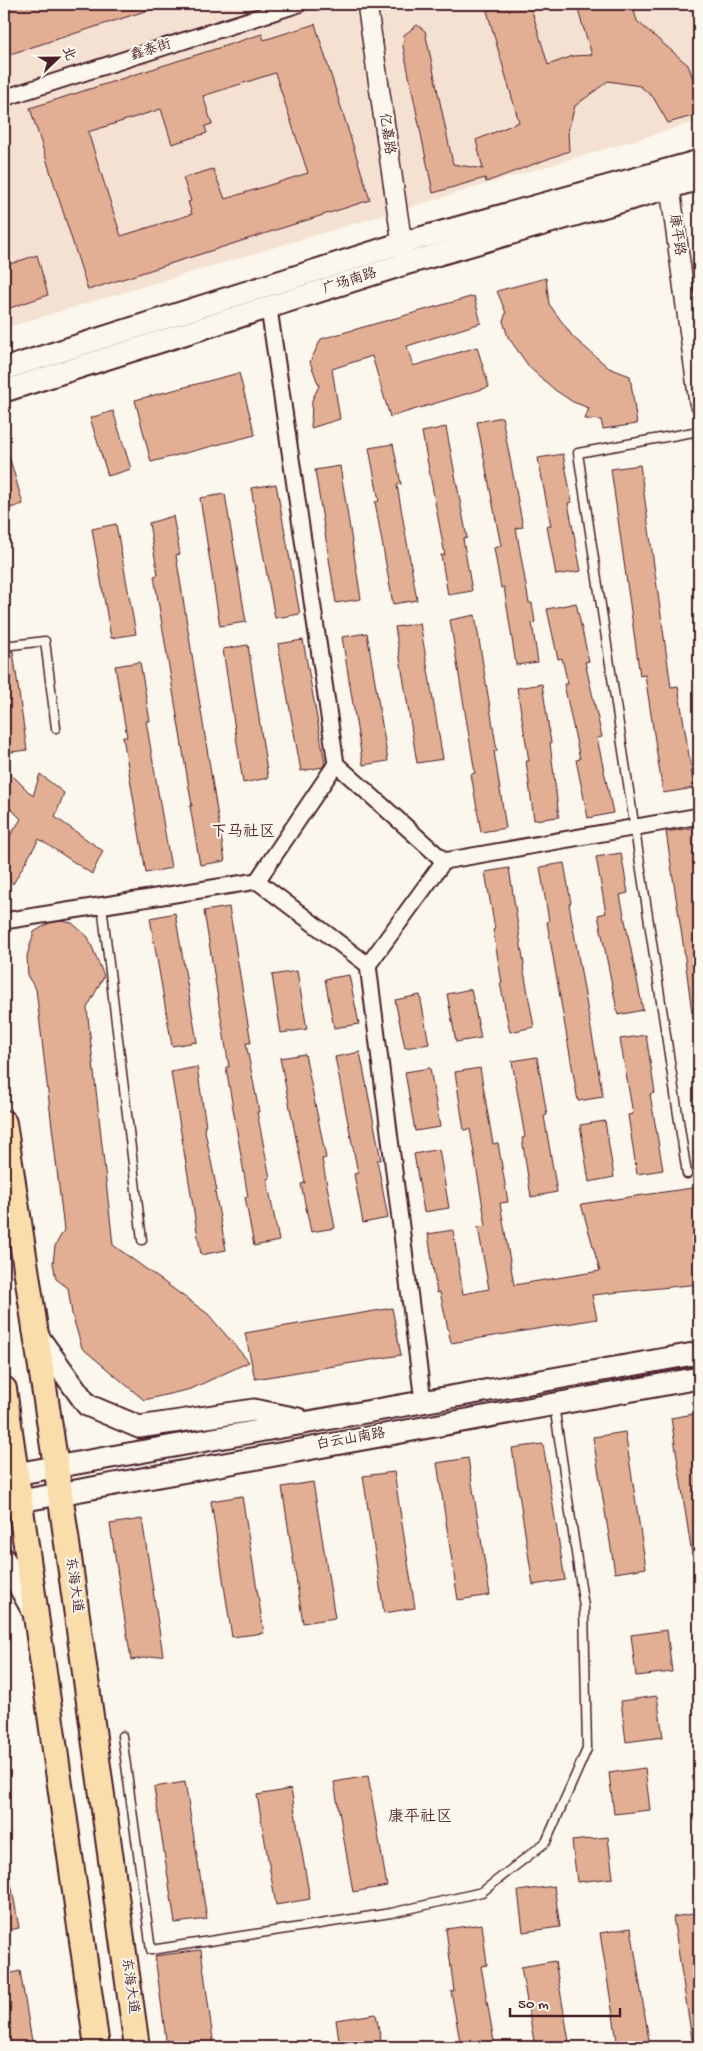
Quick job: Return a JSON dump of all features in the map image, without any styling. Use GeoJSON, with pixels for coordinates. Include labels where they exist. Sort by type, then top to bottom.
{"type":"FeatureCollection","features":[{"type":"Feature","properties":{"kind":"main road","name":"广场南路"},"geometry":{"type":"LineString","coordinates":[[4,369],[402,243],[699,161]]}},
{"type":"Feature","properties":{"kind":"main road","name":"广场南路"},"geometry":{"type":"LineString","coordinates":[[4,391],[405,264],[699,179]]}},
{"type":"Feature","properties":{"kind":"main road","name":"东海大道"},"geometry":{"type":"LineString","coordinates":[[4,1123],[60,1493],[138,2047]]}},
{"type":"Feature","properties":{"kind":"main road"},"geometry":{"type":"LineString","coordinates":[[34,1331],[87,1405],[139,1428],[254,1410],[308,1422]]}},
{"type":"Feature","properties":{"kind":"main road","name":"白云山南路"},"geometry":{"type":"LineString","coordinates":[[10,1475],[699,1353]]}},
{"type":"Feature","properties":{"kind":"main road","name":"白云山南路"},"geometry":{"type":"LineString","coordinates":[[11,1502],[699,1378]]}},
{"type":"Feature","properties":{"kind":"main road"},"geometry":{"type":"LineString","coordinates":[[4,1388],[11,1502],[37,1618],[97,2047]]}},
{"type":"Feature","properties":{"kind":"main road"},"geometry":{"type":"LineString","coordinates":[[4,1559],[37,1618]]}},
{"type":"Feature","properties":{"kind":"street","name":"鑫泰街"},"geometry":{"type":"LineString","coordinates":[[4,98],[299,4]]}},
{"type":"Feature","properties":{"kind":"street","name":"亿嘉路"},"geometry":{"type":"LineString","coordinates":[[367,4],[405,264]]}},
{"type":"Feature","properties":{"kind":"street","name":"康平路"},"geometry":{"type":"LineString","coordinates":[[670,188],[699,402]]}},
{"type":"Feature","properties":{"kind":"street"},"geometry":{"type":"LineString","coordinates":[[269,308],[336,764],[444,861]]}},
{"type":"Feature","properties":{"kind":"street"},"geometry":{"type":"LineString","coordinates":[[256,881],[336,764]]}},
{"type":"Feature","properties":{"kind":"street"},"geometry":{"type":"LineString","coordinates":[[423,1401],[368,965],[444,861],[699,816]]}},
{"type":"Feature","properties":{"kind":"street"},"geometry":{"type":"LineString","coordinates":[[4,921],[256,881],[368,965]]}},
{"type":"Feature","properties":{"kind":"lane"},"geometry":{"type":"LineString","coordinates":[[687,1174],[578,453],[699,431]]}},
{"type":"Feature","properties":{"kind":"lane"},"geometry":{"type":"LineString","coordinates":[[4,646],[45,641],[56,728]]}},
{"type":"Feature","properties":{"kind":"lane"},"geometry":{"type":"LineString","coordinates":[[102,905],[142,1240]]}},
{"type":"Feature","properties":{"kind":"lane"},"geometry":{"type":"LineString","coordinates":[[122,1736],[151,1950],[390,1913],[482,1892],[546,1842],[587,1749],[584,1607],[554,1403]]}},
{"type":"Feature","properties":{"kind":"shaded area"},"geometry":{"type":"Polygon","coordinates":[[[4,4],[699,4],[699,121],[4,328],[4,4]]]}},
{"type":"Feature","properties":{"kind":"building"},"geometry":{"type":"Polygon","coordinates":[[[4,4],[160,4],[161,6],[4,56],[4,4]]]}},
{"type":"Feature","properties":{"kind":"building"},"geometry":{"type":"Polygon","coordinates":[[[485,4],[530,4],[548,65],[573,56],[592,55],[576,4],[632,4],[637,21],[688,65],[699,95],[699,114],[668,123],[653,97],[640,86],[608,81],[575,106],[568,131],[569,151],[486,182],[485,178],[433,193],[403,46],[404,35],[417,25],[425,31],[453,164],[483,169],[476,140],[519,122],[485,4]]]}},
{"type":"Feature","properties":{"kind":"building"},"geometry":{"type":"Polygon","coordinates":[[[315,24],[370,200],[88,290],[30,108],[262,34],[264,40],[315,24]],[[275,73],[203,96],[212,124],[205,126],[207,133],[172,144],[161,109],[88,132],[121,236],[192,214],[188,202],[191,201],[183,178],[213,169],[225,199],[308,173],[275,73]]]}},
{"type":"Feature","properties":{"kind":"building"},"geometry":{"type":"Polygon","coordinates":[[[37,255],[48,295],[4,310],[4,266],[37,255]]]}},
{"type":"Feature","properties":{"kind":"building"},"geometry":{"type":"Polygon","coordinates":[[[546,278],[549,304],[573,337],[609,368],[630,376],[637,424],[603,429],[601,420],[585,419],[589,408],[573,402],[555,390],[530,368],[508,337],[503,321],[506,313],[497,291],[546,278]]]}},
{"type":"Feature","properties":{"kind":"building"},"geometry":{"type":"Polygon","coordinates":[[[474,296],[481,323],[407,346],[413,366],[477,347],[489,387],[390,417],[372,356],[332,369],[340,419],[311,428],[312,400],[319,386],[310,362],[321,339],[474,296]]]}},
{"type":"Feature","properties":{"kind":"building"},"geometry":{"type":"Polygon","coordinates":[[[239,373],[255,435],[151,462],[135,400],[239,373]]]}},
{"type":"Feature","properties":{"kind":"building"},"geometry":{"type":"Polygon","coordinates":[[[113,411],[131,469],[108,476],[90,418],[113,411]]]}},
{"type":"Feature","properties":{"kind":"building"},"geometry":{"type":"Polygon","coordinates":[[[502,417],[523,527],[516,528],[529,603],[532,603],[535,622],[532,623],[538,662],[516,665],[504,587],[501,588],[494,548],[501,546],[477,422],[502,417]]]}},
{"type":"Feature","properties":{"kind":"building"},"geometry":{"type":"Polygon","coordinates":[[[446,427],[467,538],[463,539],[472,591],[448,595],[441,555],[445,555],[422,432],[446,427]]]}},
{"type":"Feature","properties":{"kind":"building"},"geometry":{"type":"Polygon","coordinates":[[[393,444],[401,484],[397,485],[417,600],[393,604],[375,502],[379,501],[369,448],[393,444]]]}},
{"type":"Feature","properties":{"kind":"building"},"geometry":{"type":"Polygon","coordinates":[[[4,449],[7,449],[23,504],[4,510],[4,449]]]}},
{"type":"Feature","properties":{"kind":"building"},"geometry":{"type":"Polygon","coordinates":[[[563,454],[572,502],[568,503],[581,571],[556,575],[547,526],[551,526],[538,458],[563,454]]]}},
{"type":"Feature","properties":{"kind":"building"},"geometry":{"type":"Polygon","coordinates":[[[640,465],[671,687],[678,686],[694,788],[663,793],[645,675],[640,676],[611,469],[640,465]]]}},
{"type":"Feature","properties":{"kind":"building"},"geometry":{"type":"Polygon","coordinates":[[[340,466],[361,599],[336,603],[315,470],[340,466]]]}},
{"type":"Feature","properties":{"kind":"building"},"geometry":{"type":"Polygon","coordinates":[[[276,484],[300,614],[275,618],[251,488],[276,484]]]}},
{"type":"Feature","properties":{"kind":"building"},"geometry":{"type":"Polygon","coordinates":[[[225,494],[246,622],[220,626],[200,498],[225,494]]]}},
{"type":"Feature","properties":{"kind":"building"},"geometry":{"type":"Polygon","coordinates":[[[173,516],[180,554],[176,555],[225,861],[200,865],[154,576],[158,575],[149,523],[173,516]]]}},
{"type":"Feature","properties":{"kind":"building"},"geometry":{"type":"Polygon","coordinates":[[[116,524],[136,634],[111,638],[92,529],[116,524]]]}},
{"type":"Feature","properties":{"kind":"building"},"geometry":{"type":"Polygon","coordinates":[[[576,603],[589,661],[585,662],[602,737],[597,738],[613,813],[588,818],[576,760],[580,759],[564,684],[568,684],[562,658],[558,659],[547,609],[576,603]]]}},
{"type":"Feature","properties":{"kind":"building"},"geometry":{"type":"Polygon","coordinates":[[[475,615],[497,751],[494,751],[506,828],[481,832],[471,774],[475,773],[450,620],[475,615]]]}},
{"type":"Feature","properties":{"kind":"building"},"geometry":{"type":"Polygon","coordinates":[[[420,623],[443,759],[417,763],[395,627],[420,623]]]}},
{"type":"Feature","properties":{"kind":"building"},"geometry":{"type":"Polygon","coordinates":[[[367,633],[388,761],[363,765],[342,637],[367,633]]]}},
{"type":"Feature","properties":{"kind":"building"},"geometry":{"type":"Polygon","coordinates":[[[303,640],[325,763],[323,767],[301,771],[278,644],[303,640]]]}},
{"type":"Feature","properties":{"kind":"building"},"geometry":{"type":"Polygon","coordinates":[[[248,645],[268,778],[243,783],[223,649],[248,645]]]}},
{"type":"Feature","properties":{"kind":"building"},"geometry":{"type":"Polygon","coordinates":[[[13,651],[27,750],[4,753],[4,652],[13,651]]]}},
{"type":"Feature","properties":{"kind":"building"},"geometry":{"type":"Polygon","coordinates":[[[140,662],[150,721],[146,721],[171,868],[146,873],[123,737],[127,737],[115,666],[140,662]]]}},
{"type":"Feature","properties":{"kind":"building"},"geometry":{"type":"Polygon","coordinates":[[[542,684],[559,817],[534,820],[526,761],[529,761],[517,688],[542,684]]]}},
{"type":"Feature","properties":{"kind":"building"},"geometry":{"type":"Polygon","coordinates":[[[4,767],[33,796],[40,774],[64,793],[55,817],[103,851],[92,874],[39,839],[13,884],[4,874],[4,845],[21,819],[4,802],[4,767]]]}},
{"type":"Feature","properties":{"kind":"building"},"geometry":{"type":"Polygon","coordinates":[[[696,827],[699,847],[699,1013],[692,1013],[666,832],[696,827]]]}},
{"type":"Feature","properties":{"kind":"building"},"geometry":{"type":"Polygon","coordinates":[[[621,853],[628,893],[620,895],[643,1010],[618,1015],[598,915],[606,913],[596,857],[621,853]]]}},
{"type":"Feature","properties":{"kind":"building"},"geometry":{"type":"Polygon","coordinates":[[[564,863],[571,903],[569,904],[603,1097],[578,1101],[547,922],[549,921],[540,867],[564,863]]]}},
{"type":"Feature","properties":{"kind":"building"},"geometry":{"type":"Polygon","coordinates":[[[509,868],[534,1027],[510,1032],[500,983],[502,983],[493,930],[495,929],[485,872],[509,868]]]}},
{"type":"Feature","properties":{"kind":"building"},"geometry":{"type":"Polygon","coordinates":[[[229,907],[251,1043],[246,1043],[270,1178],[267,1179],[279,1241],[254,1246],[245,1197],[248,1197],[226,1067],[229,1067],[204,911],[229,907]]]}},
{"type":"Feature","properties":{"kind":"building"},"geometry":{"type":"Polygon","coordinates":[[[175,913],[197,1042],[172,1046],[150,918],[175,913]]]}},
{"type":"Feature","properties":{"kind":"building"},"geometry":{"type":"Polygon","coordinates":[[[61,921],[72,923],[88,937],[104,976],[87,1008],[113,1245],[208,1314],[249,1362],[191,1389],[144,1400],[82,1348],[72,1314],[68,1288],[56,1279],[53,1263],[55,1246],[64,1230],[36,989],[28,977],[27,956],[34,932],[49,923],[61,921]]]}},
{"type":"Feature","properties":{"kind":"building"},"geometry":{"type":"Polygon","coordinates":[[[297,971],[307,1029],[281,1033],[272,975],[297,971]]]}},
{"type":"Feature","properties":{"kind":"building"},"geometry":{"type":"Polygon","coordinates":[[[349,975],[359,1024],[334,1028],[325,979],[349,975]]]}},
{"type":"Feature","properties":{"kind":"building"},"geometry":{"type":"Polygon","coordinates":[[[471,989],[481,1038],[456,1042],[447,994],[471,989]]]}},
{"type":"Feature","properties":{"kind":"building"},"geometry":{"type":"Polygon","coordinates":[[[420,995],[429,1044],[405,1048],[395,1000],[420,995]]]}},
{"type":"Feature","properties":{"kind":"building"},"geometry":{"type":"Polygon","coordinates":[[[646,1035],[655,1093],[650,1094],[663,1170],[637,1174],[628,1115],[633,1114],[620,1039],[646,1035]]]}},
{"type":"Feature","properties":{"kind":"building"},"geometry":{"type":"Polygon","coordinates":[[[360,1052],[381,1160],[377,1160],[388,1218],[363,1223],[354,1174],[358,1173],[335,1057],[360,1052]]]}},
{"type":"Feature","properties":{"kind":"building"},"geometry":{"type":"Polygon","coordinates":[[[305,1054],[326,1158],[322,1159],[335,1228],[311,1232],[301,1184],[305,1183],[280,1058],[305,1054]]]}},
{"type":"Feature","properties":{"kind":"building"},"geometry":{"type":"Polygon","coordinates":[[[537,1057],[547,1115],[544,1116],[557,1192],[531,1197],[522,1138],[525,1137],[512,1061],[537,1057]]]}},
{"type":"Feature","properties":{"kind":"building"},"geometry":{"type":"Polygon","coordinates":[[[197,1067],[206,1126],[204,1126],[226,1250],[201,1255],[171,1072],[197,1067]]]}},
{"type":"Feature","properties":{"kind":"building"},"geometry":{"type":"Polygon","coordinates":[[[430,1068],[440,1127],[415,1131],[405,1072],[430,1068]]]}},
{"type":"Feature","properties":{"kind":"building"},"geometry":{"type":"Polygon","coordinates":[[[480,1068],[493,1144],[498,1143],[508,1202],[500,1203],[514,1285],[600,1271],[581,1204],[699,1187],[699,1284],[592,1295],[597,1319],[451,1343],[440,1292],[437,1293],[428,1234],[453,1230],[463,1294],[489,1289],[478,1227],[486,1226],[470,1129],[464,1130],[455,1072],[480,1068]]]}},
{"type":"Feature","properties":{"kind":"building"},"geometry":{"type":"Polygon","coordinates":[[[605,1121],[614,1177],[589,1182],[580,1125],[605,1121]]]}},
{"type":"Feature","properties":{"kind":"building"},"geometry":{"type":"Polygon","coordinates":[[[439,1149],[449,1208],[424,1212],[414,1154],[439,1149]]]}},
{"type":"Feature","properties":{"kind":"building"},"geometry":{"type":"Polygon","coordinates":[[[392,1308],[401,1355],[255,1379],[245,1333],[392,1308]]]}},
{"type":"Feature","properties":{"kind":"building"},"geometry":{"type":"Polygon","coordinates":[[[699,1413],[699,1555],[692,1555],[671,1418],[699,1413]]]}},
{"type":"Feature","properties":{"kind":"building"},"geometry":{"type":"Polygon","coordinates":[[[625,1432],[646,1568],[615,1573],[593,1437],[625,1432]]]}},
{"type":"Feature","properties":{"kind":"building"},"geometry":{"type":"Polygon","coordinates":[[[543,1444],[565,1580],[533,1585],[512,1448],[543,1444]]]}},
{"type":"Feature","properties":{"kind":"building"},"geometry":{"type":"Polygon","coordinates":[[[468,1458],[490,1595],[458,1600],[437,1463],[468,1458]]]}},
{"type":"Feature","properties":{"kind":"building"},"geometry":{"type":"Polygon","coordinates":[[[394,1472],[415,1608],[384,1613],[363,1476],[394,1472]]]}},
{"type":"Feature","properties":{"kind":"building"},"geometry":{"type":"Polygon","coordinates":[[[313,1482],[335,1618],[303,1623],[282,1487],[313,1482]]]}},
{"type":"Feature","properties":{"kind":"building"},"geometry":{"type":"Polygon","coordinates":[[[242,1496],[264,1633],[232,1637],[211,1501],[242,1496]]]}},
{"type":"Feature","properties":{"kind":"building"},"geometry":{"type":"Polygon","coordinates":[[[142,1519],[163,1655],[131,1660],[110,1524],[142,1519]]]}},
{"type":"Feature","properties":{"kind":"building"},"geometry":{"type":"Polygon","coordinates":[[[667,1630],[672,1672],[636,1676],[631,1635],[667,1630]]]}},
{"type":"Feature","properties":{"kind":"building"},"geometry":{"type":"Polygon","coordinates":[[[657,1696],[663,1737],[626,1742],[621,1701],[657,1696]]]}},
{"type":"Feature","properties":{"kind":"building"},"geometry":{"type":"Polygon","coordinates":[[[645,1768],[650,1810],[614,1814],[609,1773],[645,1768]]]}},
{"type":"Feature","properties":{"kind":"building"},"geometry":{"type":"Polygon","coordinates":[[[368,1776],[387,1886],[353,1892],[334,1782],[368,1776]]]}},
{"type":"Feature","properties":{"kind":"building"},"geometry":{"type":"Polygon","coordinates":[[[185,1782],[207,1919],[175,1923],[154,1787],[185,1782]]]}},
{"type":"Feature","properties":{"kind":"building"},"geometry":{"type":"Polygon","coordinates":[[[291,1789],[310,1899],[276,1905],[257,1795],[291,1789]]]}},
{"type":"Feature","properties":{"kind":"building"},"geometry":{"type":"Polygon","coordinates":[[[608,1837],[613,1878],[577,1882],[572,1841],[608,1837]]]}},
{"type":"Feature","properties":{"kind":"building"},"geometry":{"type":"Polygon","coordinates":[[[10,1877],[19,1928],[4,1931],[4,1878],[10,1877]]]}},
{"type":"Feature","properties":{"kind":"building"},"geometry":{"type":"Polygon","coordinates":[[[554,1886],[560,1927],[523,1932],[518,1891],[554,1886]]]}},
{"type":"Feature","properties":{"kind":"building"},"geometry":{"type":"Polygon","coordinates":[[[699,1913],[699,2039],[692,2039],[673,1917],[699,1913]]]}},
{"type":"Feature","properties":{"kind":"building"},"geometry":{"type":"Polygon","coordinates":[[[482,1924],[487,1965],[481,1966],[495,2047],[461,2047],[451,1991],[454,1991],[446,1929],[482,1924]]]}},
{"type":"Feature","properties":{"kind":"building"},"geometry":{"type":"Polygon","coordinates":[[[631,1928],[650,2047],[618,2047],[600,1933],[631,1928]]]}},
{"type":"Feature","properties":{"kind":"building"},"geometry":{"type":"Polygon","coordinates":[[[201,1950],[214,2047],[167,2047],[155,1956],[201,1950]]]}},
{"type":"Feature","properties":{"kind":"building"},"geometry":{"type":"Polygon","coordinates":[[[555,1961],[570,2047],[535,2047],[521,1967],[555,1961]]]}},
{"type":"Feature","properties":{"kind":"building"},"geometry":{"type":"Polygon","coordinates":[[[20,1971],[33,2047],[4,2047],[4,1975],[20,1971]]]}},
{"type":"Feature","properties":{"kind":"building"},"geometry":{"type":"Polygon","coordinates":[[[376,2014],[382,2047],[340,2047],[336,2020],[376,2014]]]}},
{"type":"Feature","properties":{"kind":"district","name":"下马社区"},"geometry":{"type":"Point","coordinates":[243,833]}},
{"type":"Feature","properties":{"kind":"district","name":"康平社区"},"geometry":{"type":"Point","coordinates":[420,1818]}}]}
